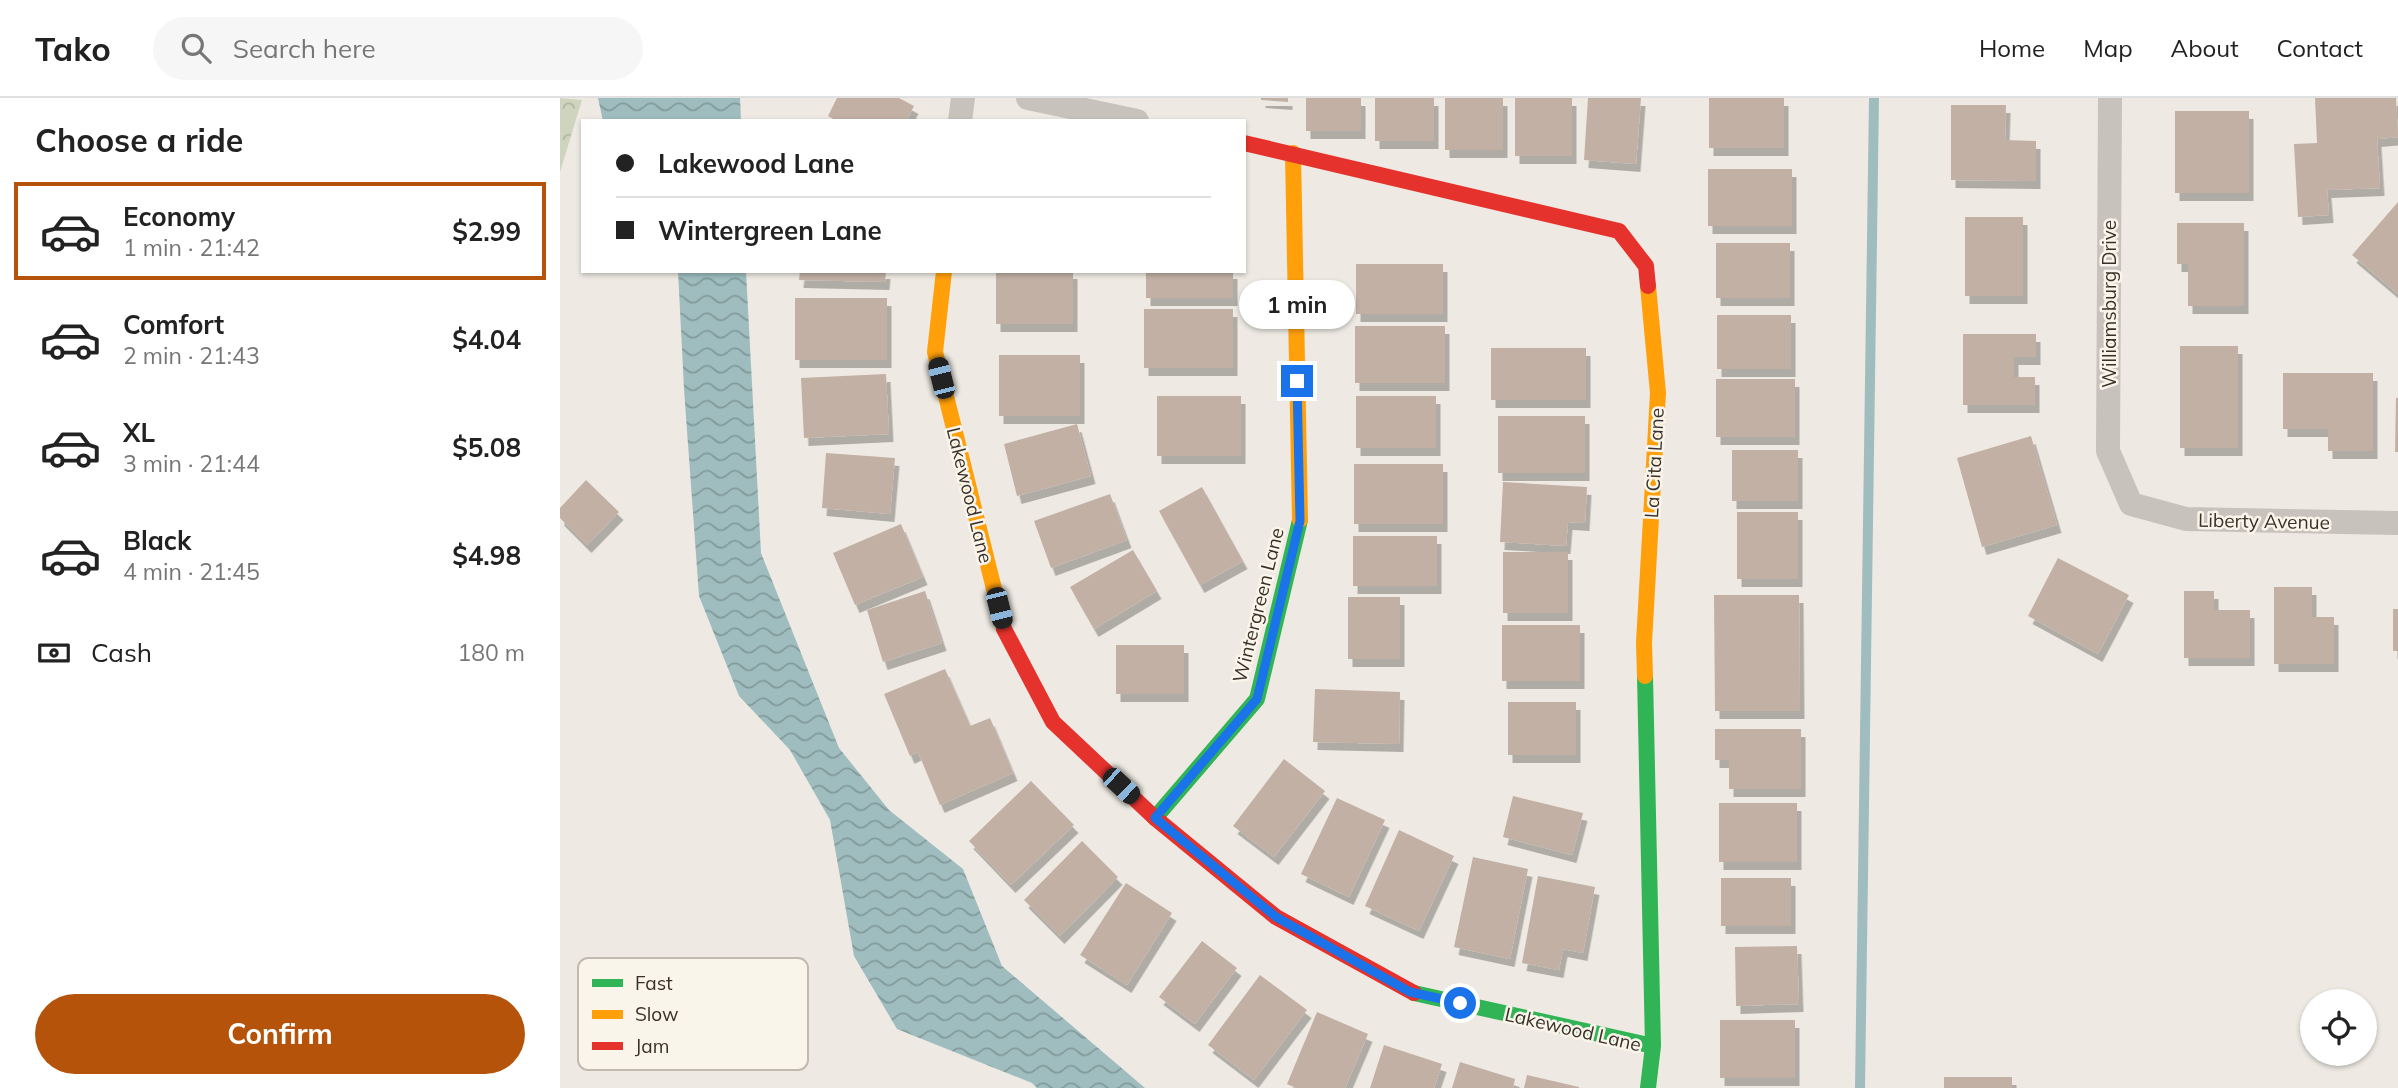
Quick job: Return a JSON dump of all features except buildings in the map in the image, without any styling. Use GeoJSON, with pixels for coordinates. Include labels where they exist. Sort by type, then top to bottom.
{"type":"FeatureCollection","features":[{"type":"Feature","properties":{"kind":"street"},"geometry":{"type":"LineString","coordinates":[[960,119],[963,98]]}},
{"type":"Feature","properties":{"kind":"street"},"geometry":{"type":"LineString","coordinates":[[1028,98],[1128,119]]}},
{"type":"Feature","properties":{"kind":"street","name":"Williamsburg Drive"},"geometry":{"type":"LineString","coordinates":[[2110,98],[2108,451],[2131,504]]}},
{"type":"Feature","properties":{"kind":"street","name":"La Cita Lane"},"geometry":{"type":"LineString","coordinates":[[1246,143],[1619,231],[1646,266],[1658,393],[1644,643],[1653,1046],[1648,1088]]}},
{"type":"Feature","properties":{"kind":"street","name":"Wintergreen Lane"},"geometry":{"type":"LineString","coordinates":[[1155,818],[1257,699],[1300,521],[1293,153]]}},
{"type":"Feature","properties":{"kind":"street","name":"Lakewood Lane"},"geometry":{"type":"LineString","coordinates":[[944,273],[935,352],[1005,634],[1053,722],[1155,818],[1276,917],[1410,992],[1653,1046]]}},
{"type":"Feature","properties":{"kind":"street","name":"Liberty Avenue"},"geometry":{"type":"LineString","coordinates":[[2131,504],[2186,519],[2398,523]]}},
{"type":"Feature","properties":{"kind":"green space"},"geometry":{"type":"Polygon","coordinates":[[[560,98],[582,100],[560,172],[560,98]]]}},
{"type":"Feature","properties":{"kind":"water"},"geometry":{"type":"Polygon","coordinates":[[[598,98],[740,98],[741,119],[603,119],[598,98]]]}},
{"type":"Feature","properties":{"kind":"water"},"geometry":{"type":"Polygon","coordinates":[[[678,273],[746,273],[761,553],[839,748],[889,810],[963,869],[1002,966],[1145,1088],[1037,1088],[1032,1083],[897,1029],[854,956],[830,820],[790,750],[739,696],[699,596],[678,273]]]}},
{"type":"Feature","properties":{"kind":"waterway"},"geometry":{"type":"LineString","coordinates":[[1860,1088],[1874,98]]}},
{"type":"Feature","properties":{"kind":"traffic: fast"},"geometry":{"type":"LineString","coordinates":[[1155,818],[1257,699],[1300,520]]}},
{"type":"Feature","properties":{"kind":"traffic: fast"},"geometry":{"type":"LineString","coordinates":[[1645,676],[1653,1046],[1648,1088]]}},
{"type":"Feature","properties":{"kind":"traffic: fast"},"geometry":{"type":"LineString","coordinates":[[1414,993],[1653,1046]]}},
{"type":"Feature","properties":{"kind":"traffic: slow"},"geometry":{"type":"LineString","coordinates":[[1293,153],[1300,520]]}},
{"type":"Feature","properties":{"kind":"traffic: slow"},"geometry":{"type":"LineString","coordinates":[[944,273],[935,352],[1004,629]]}},
{"type":"Feature","properties":{"kind":"traffic: slow"},"geometry":{"type":"LineString","coordinates":[[1645,676],[1644,643],[1658,393],[1648,286]]}},
{"type":"Feature","properties":{"kind":"traffic: jam"},"geometry":{"type":"LineString","coordinates":[[1246,143],[1619,231],[1646,266],[1648,286]]}},
{"type":"Feature","properties":{"kind":"traffic: jam"},"geometry":{"type":"LineString","coordinates":[[1004,629],[1053,722],[1155,818],[1276,917],[1414,993]]}},
{"type":"Feature","properties":{"kind":"route"},"geometry":{"type":"LineString","coordinates":[[1297,381],[1300,521],[1257,699],[1155,818],[1276,917],[1410,992],[1460,1003]]}}]}
